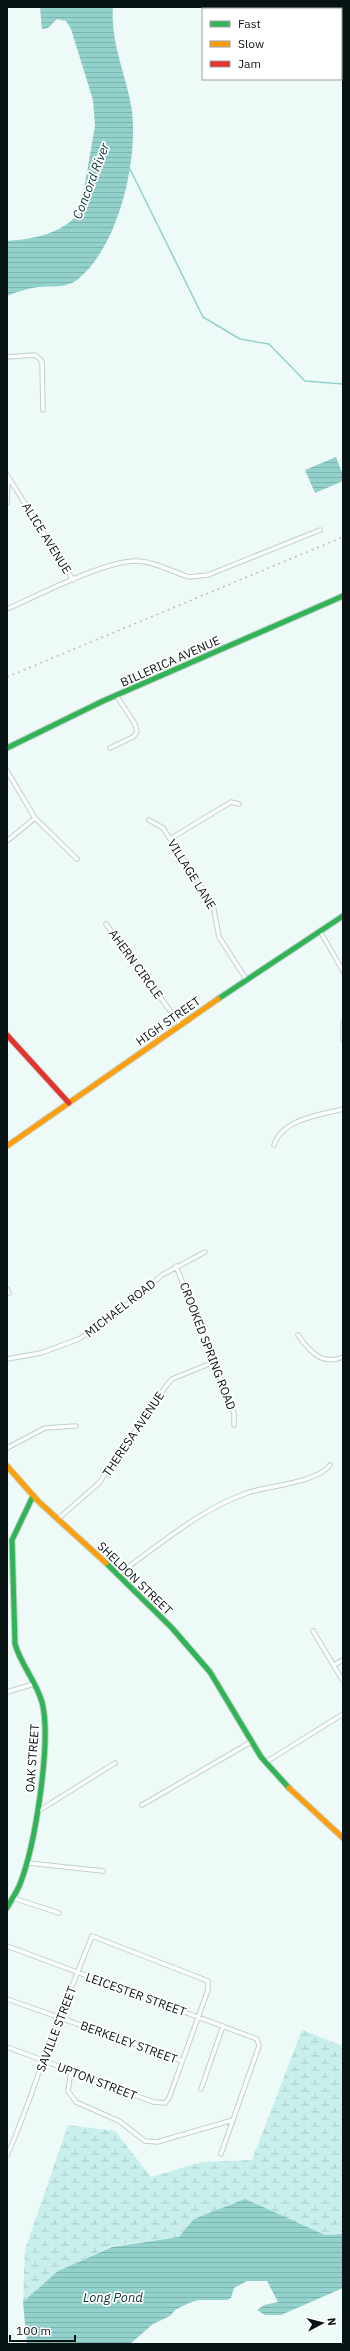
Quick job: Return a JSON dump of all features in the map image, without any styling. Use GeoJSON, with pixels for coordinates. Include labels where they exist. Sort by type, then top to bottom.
{"type":"FeatureCollection","features":[{"type":"Feature","properties":{"kind":"street"},"geometry":{"type":"LineString","coordinates":[[7,357],[35,355],[41,359],[43,410]]}},
{"type":"Feature","properties":{"kind":"street"},"geometry":{"type":"LineString","coordinates":[[7,476],[7,503]]}},
{"type":"Feature","properties":{"kind":"street","name":"ALICE AVENUE"},"geometry":{"type":"LineString","coordinates":[[7,476],[73,580]]}},
{"type":"Feature","properties":{"kind":"street"},"geometry":{"type":"LineString","coordinates":[[7,609],[73,580],[121,563],[138,561],[189,577],[198,577],[232,566],[320,530]]}},
{"type":"Feature","properties":{"kind":"street","name":"BILLERICA AVENUE"},"geometry":{"type":"LineString","coordinates":[[7,748],[116,695],[343,596]]}},
{"type":"Feature","properties":{"kind":"street"},"geometry":{"type":"LineString","coordinates":[[110,748],[133,738],[137,732],[135,724],[116,695]]}},
{"type":"Feature","properties":{"kind":"street"},"geometry":{"type":"LineString","coordinates":[[7,771],[35,818],[77,859]]}},
{"type":"Feature","properties":{"kind":"street"},"geometry":{"type":"LineString","coordinates":[[170,839],[231,802],[239,804]]}},
{"type":"Feature","properties":{"kind":"street"},"geometry":{"type":"LineString","coordinates":[[7,841],[35,818]]}},
{"type":"Feature","properties":{"kind":"street","name":"VILLAGE LANE"},"geometry":{"type":"LineString","coordinates":[[149,820],[159,825],[170,839],[213,905],[219,937],[246,979]]}},
{"type":"Feature","properties":{"kind":"street","name":"HIGH STREET"},"geometry":{"type":"LineString","coordinates":[[7,1146],[180,1024],[343,916]]}},
{"type":"Feature","properties":{"kind":"street","name":"AHERN CIRCLE"},"geometry":{"type":"LineString","coordinates":[[106,924],[180,1024]]}},
{"type":"Feature","properties":{"kind":"street"},"geometry":{"type":"LineString","coordinates":[[320,930],[343,971]]}},
{"type":"Feature","properties":{"kind":"street"},"geometry":{"type":"LineString","coordinates":[[343,1023],[343,1039]]}},
{"type":"Feature","properties":{"kind":"street"},"geometry":{"type":"LineString","coordinates":[[7,1035],[69,1103]]}},
{"type":"Feature","properties":{"kind":"street"},"geometry":{"type":"LineString","coordinates":[[274,1145],[279,1133],[292,1124],[343,1109]]}},
{"type":"Feature","properties":{"kind":"street","name":"MICHAEL ROAD"},"geometry":{"type":"LineString","coordinates":[[7,1359],[41,1354],[80,1339],[105,1323],[162,1275],[176,1266],[205,1252]]}},
{"type":"Feature","properties":{"kind":"street","name":"CROOKED SPRING ROAD"},"geometry":{"type":"LineString","coordinates":[[176,1266],[235,1417],[234,1426]]}},
{"type":"Feature","properties":{"kind":"street"},"geometry":{"type":"LineString","coordinates":[[298,1336],[311,1353],[317,1357],[334,1360],[343,1357]]}},
{"type":"Feature","properties":{"kind":"street","name":"THERESA AVENUE"},"geometry":{"type":"LineString","coordinates":[[58,1519],[99,1483],[169,1382],[180,1375],[214,1362]]}},
{"type":"Feature","properties":{"kind":"street"},"geometry":{"type":"LineString","coordinates":[[7,1448],[45,1428],[76,1426]]}},
{"type":"Feature","properties":{"kind":"street"},"geometry":{"type":"LineString","coordinates":[[118,1574],[221,1504],[251,1492],[315,1476],[330,1465]]}},
{"type":"Feature","properties":{"kind":"street","name":"SHELDON STREET"},"geometry":{"type":"LineString","coordinates":[[7,1466],[34,1496],[118,1574],[172,1628],[212,1675],[251,1742],[266,1762],[289,1788],[343,1838]]}},
{"type":"Feature","properties":{"kind":"street","name":"OAK STREET"},"geometry":{"type":"LineString","coordinates":[[7,1908],[28,1863],[37,1812],[46,1736],[42,1703],[34,1684],[16,1652],[11,1552],[12,1540],[34,1496]]}},
{"type":"Feature","properties":{"kind":"street"},"geometry":{"type":"LineString","coordinates":[[313,1632],[343,1681]]}},
{"type":"Feature","properties":{"kind":"street"},"geometry":{"type":"LineString","coordinates":[[334,1665],[343,1660]]}},
{"type":"Feature","properties":{"kind":"street"},"geometry":{"type":"LineString","coordinates":[[7,1692],[34,1684]]}},
{"type":"Feature","properties":{"kind":"street"},"geometry":{"type":"LineString","coordinates":[[266,1762],[343,1714]]}},
{"type":"Feature","properties":{"kind":"street"},"geometry":{"type":"LineString","coordinates":[[142,1805],[251,1742]]}},
{"type":"Feature","properties":{"kind":"street"},"geometry":{"type":"LineString","coordinates":[[37,1812],[115,1763]]}},
{"type":"Feature","properties":{"kind":"street"},"geometry":{"type":"LineString","coordinates":[[28,1863],[103,1872]]}},
{"type":"Feature","properties":{"kind":"street"},"geometry":{"type":"LineString","coordinates":[[12,1898],[59,1913]]}},
{"type":"Feature","properties":{"kind":"street","name":"SAVILLE STREET"},"geometry":{"type":"LineString","coordinates":[[7,2156],[25,2114],[43,2061],[92,1936],[208,1980],[209,1987],[198,2017]]}},
{"type":"Feature","properties":{"kind":"street","name":"LEICESTER STREET"},"geometry":{"type":"LineString","coordinates":[[7,1946],[255,2038],[258,2046],[233,2120]]}},
{"type":"Feature","properties":{"kind":"street","name":"BERKELEY STREET"},"geometry":{"type":"LineString","coordinates":[[7,1999],[182,2062]]}},
{"type":"Feature","properties":{"kind":"street"},"geometry":{"type":"LineString","coordinates":[[182,2062],[198,2017]]}},
{"type":"Feature","properties":{"kind":"street"},"geometry":{"type":"LineString","coordinates":[[201,2089],[223,2026]]}},
{"type":"Feature","properties":{"kind":"street","name":"UPTON STREET"},"geometry":{"type":"LineString","coordinates":[[7,2047],[153,2102],[166,2103],[182,2062]]}},
{"type":"Feature","properties":{"kind":"street"},"geometry":{"type":"LineString","coordinates":[[71,2071],[68,2091],[76,2102],[119,2121],[149,2143],[233,2120]]}},
{"type":"Feature","properties":{"kind":"street"},"geometry":{"type":"LineString","coordinates":[[221,2154],[233,2120]]}},
{"type":"Feature","properties":{"kind":"green space"},"geometry":{"type":"Polygon","coordinates":[[[302,2030],[343,2046],[343,2234],[325,2235],[245,2200],[194,2219],[179,2237],[112,2246],[58,2271],[23,2302],[25,2250],[68,2125],[115,2131],[151,2177],[202,2162],[252,2160],[302,2030]]]}},
{"type":"Feature","properties":{"kind":"water","name":"Concord River"},"geometry":{"type":"Polygon","coordinates":[[[40,7],[113,7],[116,44],[131,105],[133,126],[132,149],[129,174],[115,224],[92,265],[73,283],[59,286],[31,288],[7,296],[7,241],[27,239],[47,234],[65,226],[80,212],[95,126],[93,100],[71,29],[66,21],[57,19],[48,28],[42,29],[40,7]]]}},
{"type":"Feature","properties":{"kind":"water"},"geometry":{"type":"Polygon","coordinates":[[[336,457],[343,475],[343,481],[315,493],[305,470],[336,457]]]}},
{"type":"Feature","properties":{"kind":"water","name":"Long Pond"},"geometry":{"type":"Polygon","coordinates":[[[245,2199],[325,2235],[343,2234],[343,2288],[281,2315],[265,2315],[257,2310],[264,2305],[278,2302],[267,2281],[247,2281],[234,2288],[231,2298],[227,2300],[198,2300],[175,2310],[170,2316],[153,2324],[130,2344],[27,2344],[23,2302],[58,2271],[112,2247],[179,2237],[194,2219],[245,2199]]]}},
{"type":"Feature","properties":{"kind":"waterway"},"geometry":{"type":"LineString","coordinates":[[129,167],[203,317],[240,339],[269,344],[305,381],[343,384]]}},
{"type":"Feature","properties":{"kind":"railway"},"geometry":{"type":"LineString","coordinates":[[7,677],[343,537]]}},
{"type":"Feature","properties":{"kind":"traffic: fast"},"geometry":{"type":"LineString","coordinates":[[7,748],[103,701],[343,596]]}},
{"type":"Feature","properties":{"kind":"traffic: fast"},"geometry":{"type":"LineString","coordinates":[[218,999],[343,916]]}},
{"type":"Feature","properties":{"kind":"traffic: fast"},"geometry":{"type":"LineString","coordinates":[[7,1908],[19,1887],[26,1867],[36,1820],[45,1742],[45,1719],[42,1702],[15,1644],[12,1540],[33,1496]]}},
{"type":"Feature","properties":{"kind":"traffic: fast"},"geometry":{"type":"LineString","coordinates":[[106,1563],[172,1628],[210,1672],[261,1757],[289,1788]]}},
{"type":"Feature","properties":{"kind":"traffic: slow"},"geometry":{"type":"LineString","coordinates":[[7,1146],[218,999]]}},
{"type":"Feature","properties":{"kind":"traffic: slow"},"geometry":{"type":"LineString","coordinates":[[7,1466],[38,1501],[106,1563]]}},
{"type":"Feature","properties":{"kind":"traffic: slow"},"geometry":{"type":"LineString","coordinates":[[289,1788],[343,1838]]}},
{"type":"Feature","properties":{"kind":"traffic: jam"},"geometry":{"type":"LineString","coordinates":[[7,1035],[69,1103]]}}]}
